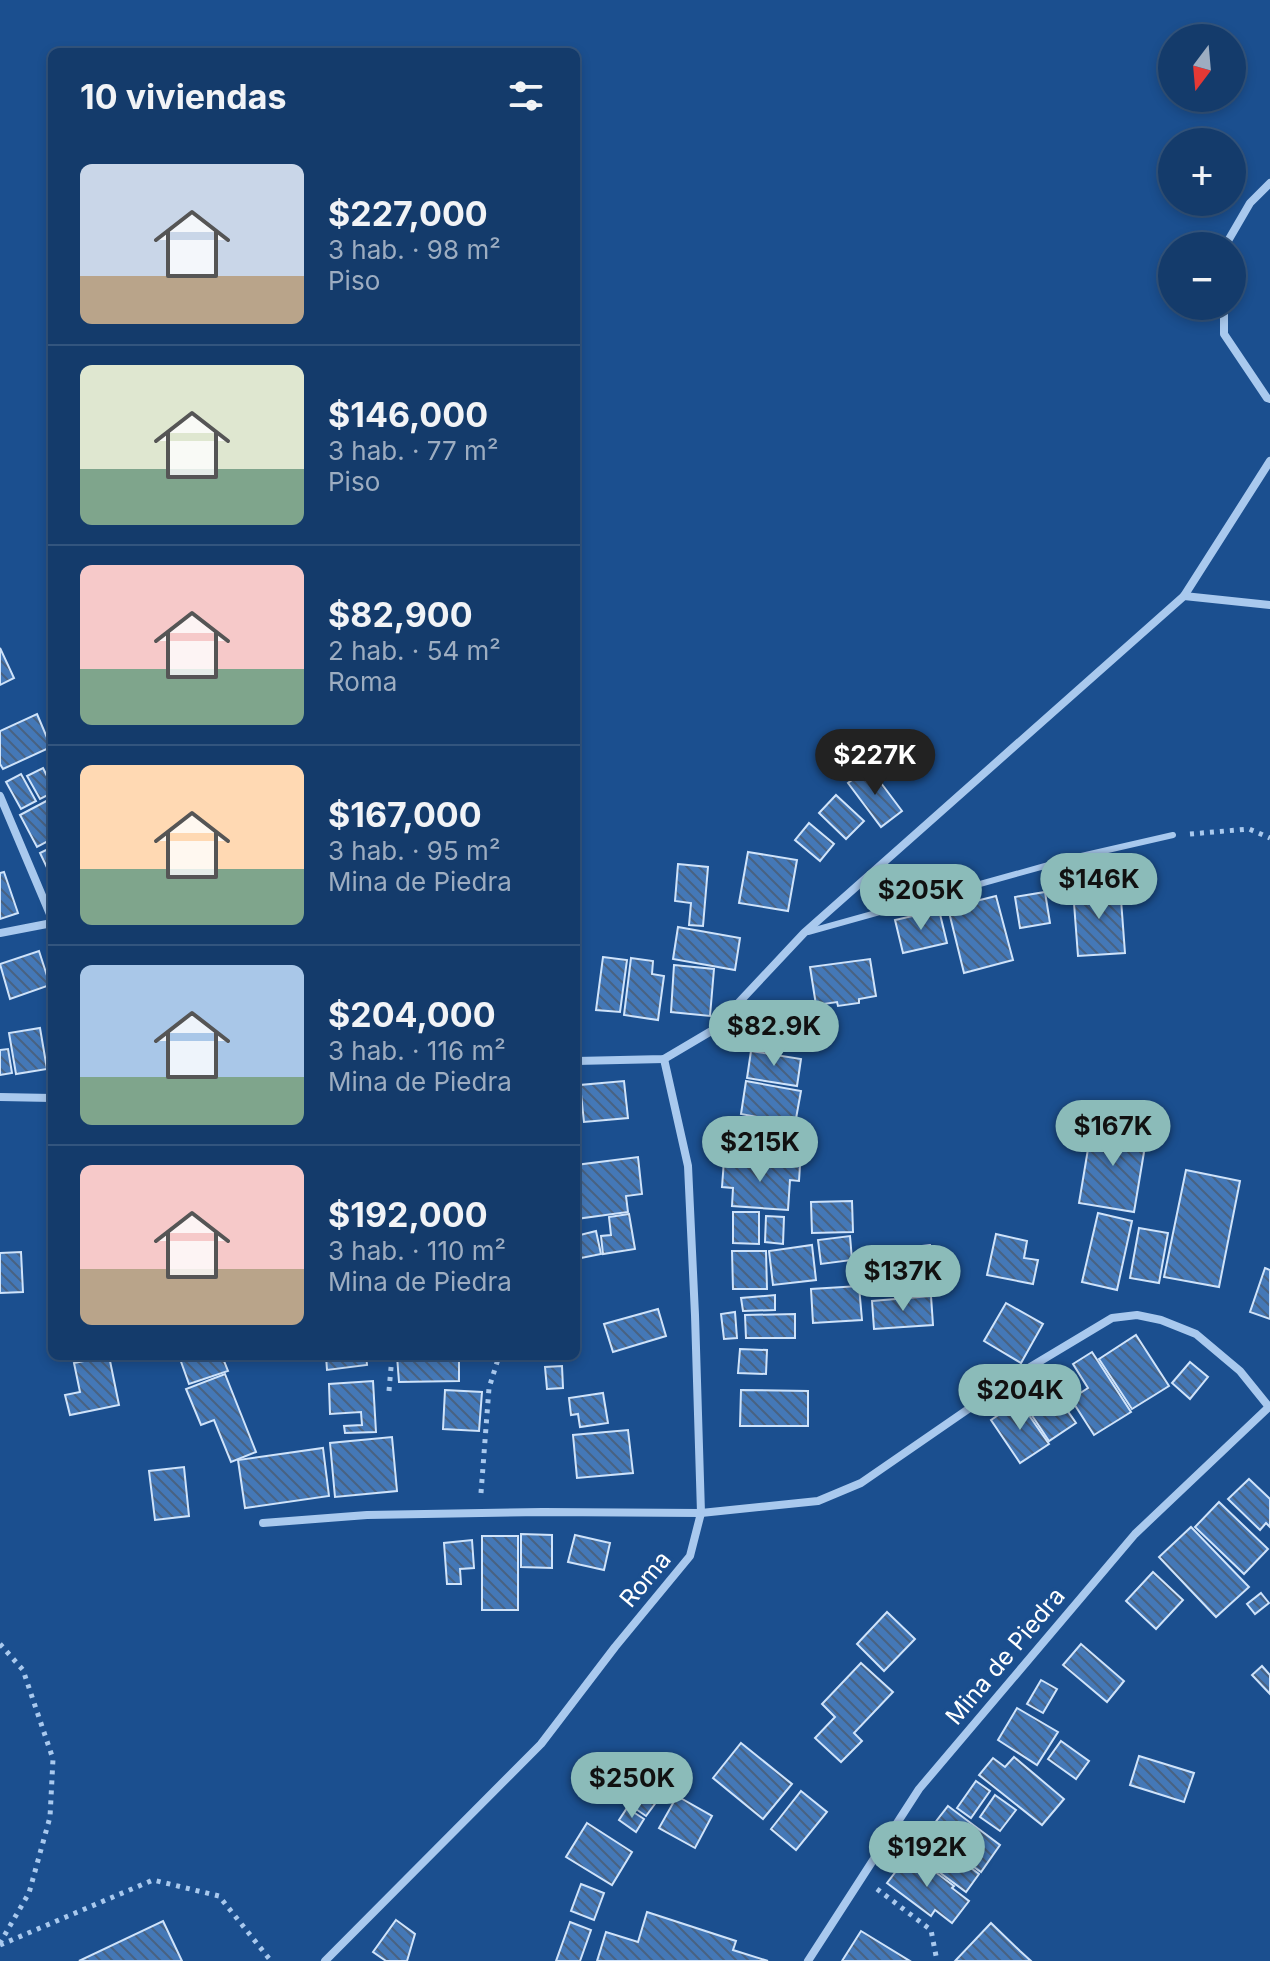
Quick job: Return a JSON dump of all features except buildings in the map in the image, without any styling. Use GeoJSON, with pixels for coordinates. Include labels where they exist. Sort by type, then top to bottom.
{"type":"FeatureCollection","features":[{"type":"Feature","properties":{"kind":"street"},"geometry":{"type":"LineString","coordinates":[[1233,232],[1250,203],[1270,183]]}},
{"type":"Feature","properties":{"kind":"street"},"geometry":{"type":"LineString","coordinates":[[1224,320],[1224,334],[1270,399]]}},
{"type":"Feature","properties":{"kind":"street"},"geometry":{"type":"LineString","coordinates":[[580,1061],[664,1059],[713,1030],[804,933],[1184,596],[1270,461]]}},
{"type":"Feature","properties":{"kind":"street"},"geometry":{"type":"LineString","coordinates":[[1184,596],[1270,605]]}},
{"type":"Feature","properties":{"kind":"street"},"geometry":{"type":"LineString","coordinates":[[0,796],[48,911]]}},
{"type":"Feature","properties":{"kind":"street"},"geometry":{"type":"LineString","coordinates":[[0,933],[48,922]]}},
{"type":"Feature","properties":{"kind":"street","name":"Roma"},"geometry":{"type":"LineString","coordinates":[[325,1961],[541,1744],[690,1556],[701,1513],[688,1166],[664,1059]]}},
{"type":"Feature","properties":{"kind":"street"},"geometry":{"type":"LineString","coordinates":[[0,1097],[48,1098]]}},
{"type":"Feature","properties":{"kind":"street"},"geometry":{"type":"LineString","coordinates":[[263,1523],[367,1515],[701,1513],[818,1501],[861,1483],[1022,1372],[1112,1318],[1137,1315],[1161,1320],[1196,1334],[1240,1371],[1270,1407]]}},
{"type":"Feature","properties":{"kind":"street","name":"Mina de Piedra"},"geometry":{"type":"LineString","coordinates":[[808,1961],[919,1789],[1135,1534],[1270,1407]]}},
{"type":"Feature","properties":{"kind":"lane"},"geometry":{"type":"LineString","coordinates":[[804,933],[1077,857],[1173,835]]}},
{"type":"Feature","properties":{"kind":"path"},"geometry":{"type":"LineString","coordinates":[[1173,835],[1249,829],[1270,838]]}},
{"type":"Feature","properties":{"kind":"path"},"geometry":{"type":"LineString","coordinates":[[389,1391],[392,1360]]}},
{"type":"Feature","properties":{"kind":"path"},"geometry":{"type":"LineString","coordinates":[[480,1514],[489,1388],[498,1360]]}},
{"type":"Feature","properties":{"kind":"path"},"geometry":{"type":"LineString","coordinates":[[0,1644],[23,1670],[53,1759],[50,1817],[38,1864],[29,1893],[0,1944]]}},
{"type":"Feature","properties":{"kind":"path"},"geometry":{"type":"LineString","coordinates":[[862,1877],[931,1930],[937,1961]]}},
{"type":"Feature","properties":{"kind":"path"},"geometry":{"type":"LineString","coordinates":[[0,1944],[153,1880],[219,1896],[271,1961]]}}]}
